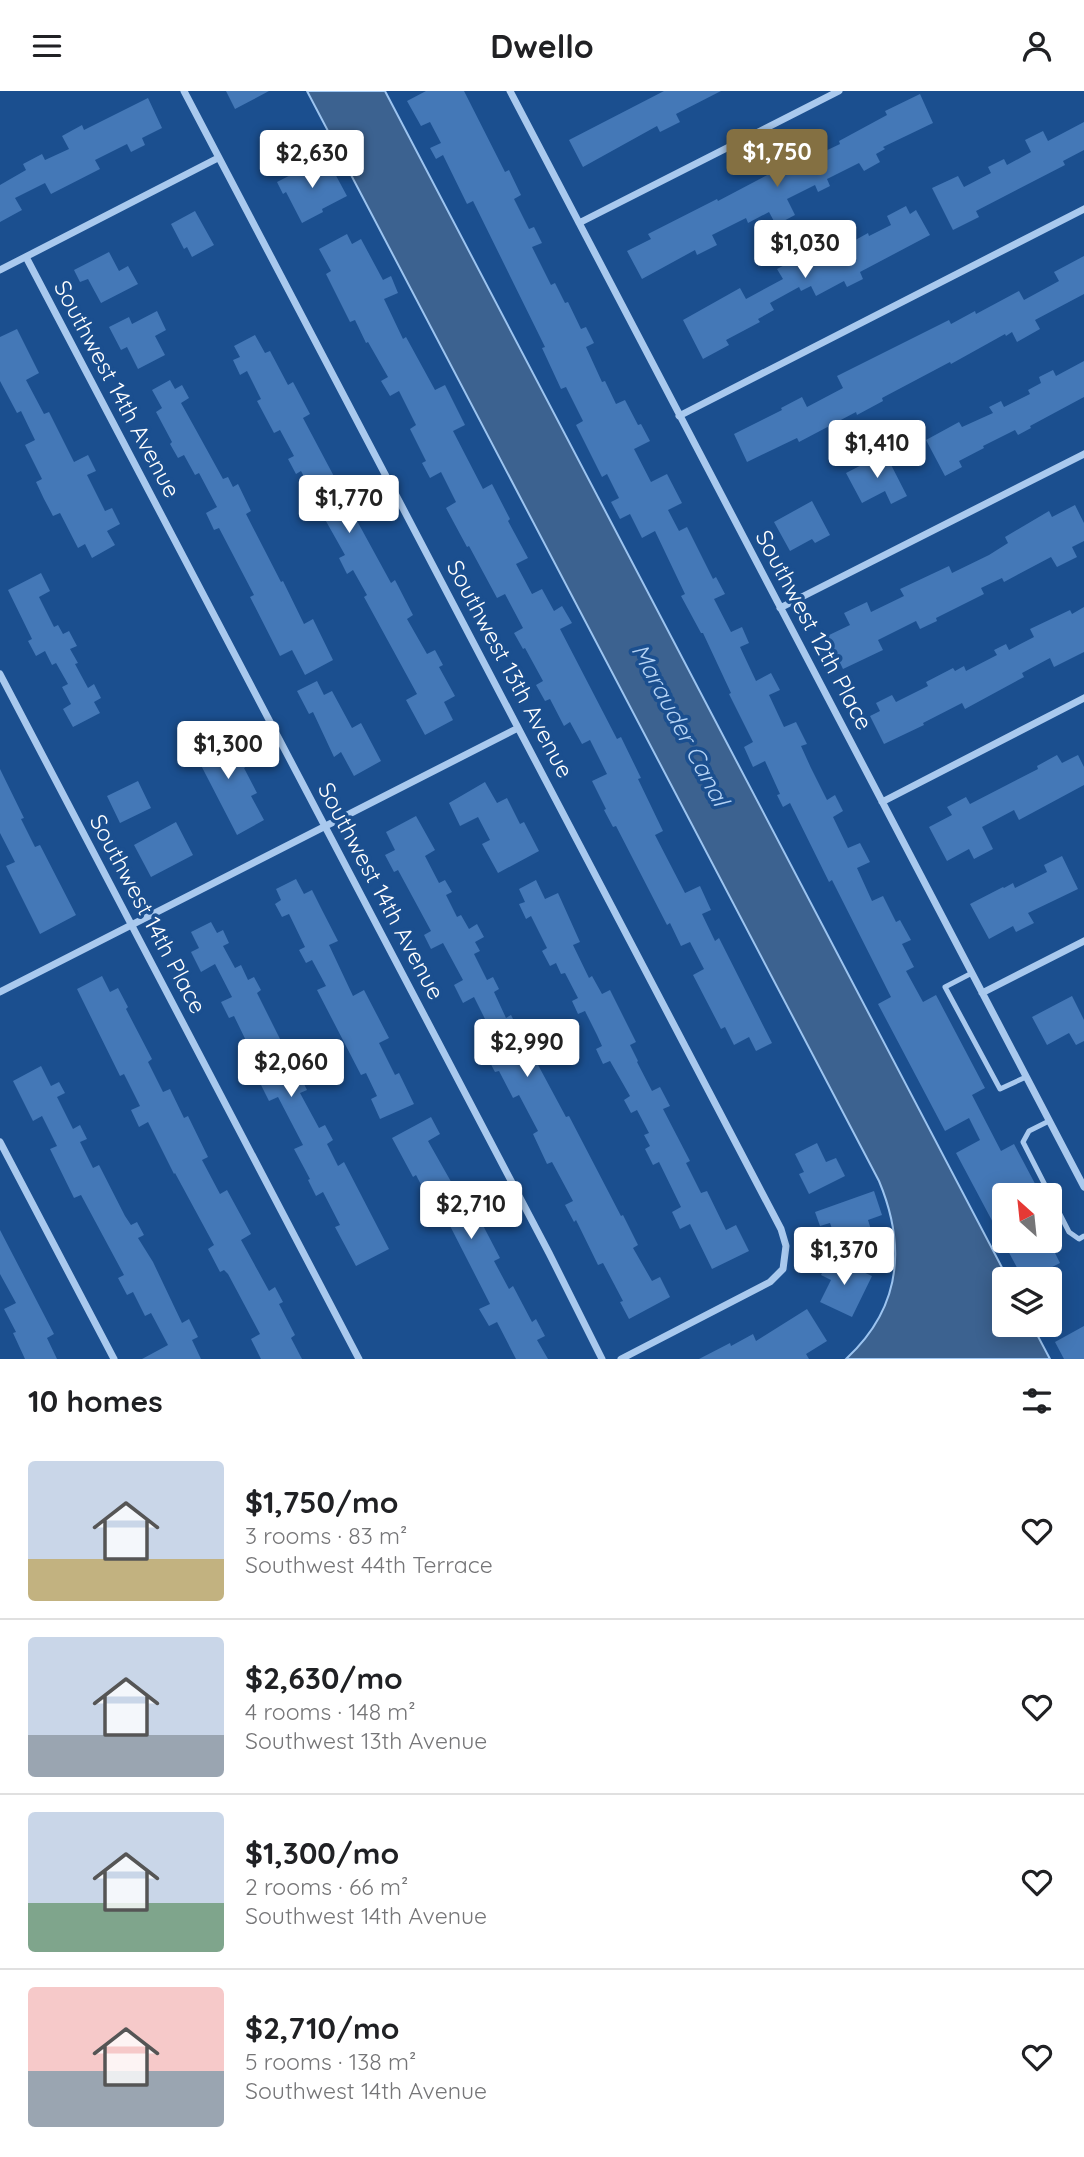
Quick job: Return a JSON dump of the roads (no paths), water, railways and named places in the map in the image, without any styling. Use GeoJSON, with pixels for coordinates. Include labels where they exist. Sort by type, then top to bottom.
{"type":"FeatureCollection","features":[{"type":"Feature","properties":{"kind":"street","name":"Southwest 13th Avenue"},"geometry":{"type":"LineString","coordinates":[[184,91],[781,1229],[786,1246],[783,1269],[771,1282],[621,1359]]}},
{"type":"Feature","properties":{"kind":"street","name":"Southwest 12th Place"},"geometry":{"type":"LineString","coordinates":[[510,91],[1084,1186]]}},
{"type":"Feature","properties":{"kind":"street"},"geometry":{"type":"LineString","coordinates":[[579,223],[839,91]]}},
{"type":"Feature","properties":{"kind":"street"},"geometry":{"type":"LineString","coordinates":[[0,270],[218,158]]}},
{"type":"Feature","properties":{"kind":"street"},"geometry":{"type":"LineString","coordinates":[[679,416],[1084,209]]}},
{"type":"Feature","properties":{"kind":"street","name":"Southwest 14th Avenue"},"geometry":{"type":"LineString","coordinates":[[26,257],[549,1253],[602,1359]]}},
{"type":"Feature","properties":{"kind":"street"},"geometry":{"type":"LineString","coordinates":[[780,608],[1084,454]]}},
{"type":"Feature","properties":{"kind":"street","name":"Southwest 14th Place"},"geometry":{"type":"LineString","coordinates":[[0,674],[359,1359]]}},
{"type":"Feature","properties":{"kind":"street"},"geometry":{"type":"LineString","coordinates":[[882,801],[1084,698]]}},
{"type":"Feature","properties":{"kind":"street"},"geometry":{"type":"LineString","coordinates":[[0,992],[519,728]]}},
{"type":"Feature","properties":{"kind":"street"},"geometry":{"type":"LineString","coordinates":[[982,993],[1084,941]]}},
{"type":"Feature","properties":{"kind":"street"},"geometry":{"type":"LineString","coordinates":[[0,1142],[114,1359]]}},
{"type":"Feature","properties":{"kind":"lane"},"geometry":{"type":"LineString","coordinates":[[972,973],[945,987],[1000,1089],[1026,1077]]}},
{"type":"Feature","properties":{"kind":"lane"},"geometry":{"type":"LineString","coordinates":[[1049,1121],[1029,1131],[1023,1142],[1069,1232],[1079,1238],[1084,1236]]}},
{"type":"Feature","properties":{"kind":"water","name":"Marauder Canal"},"geometry":{"type":"Polygon","coordinates":[[[307,91],[385,91],[1002,1267],[992,1267],[992,1337],[1038,1337],[1050,1359],[846,1359],[878,1319],[894,1276],[893,1230],[879,1181],[307,91]]]}}]}
